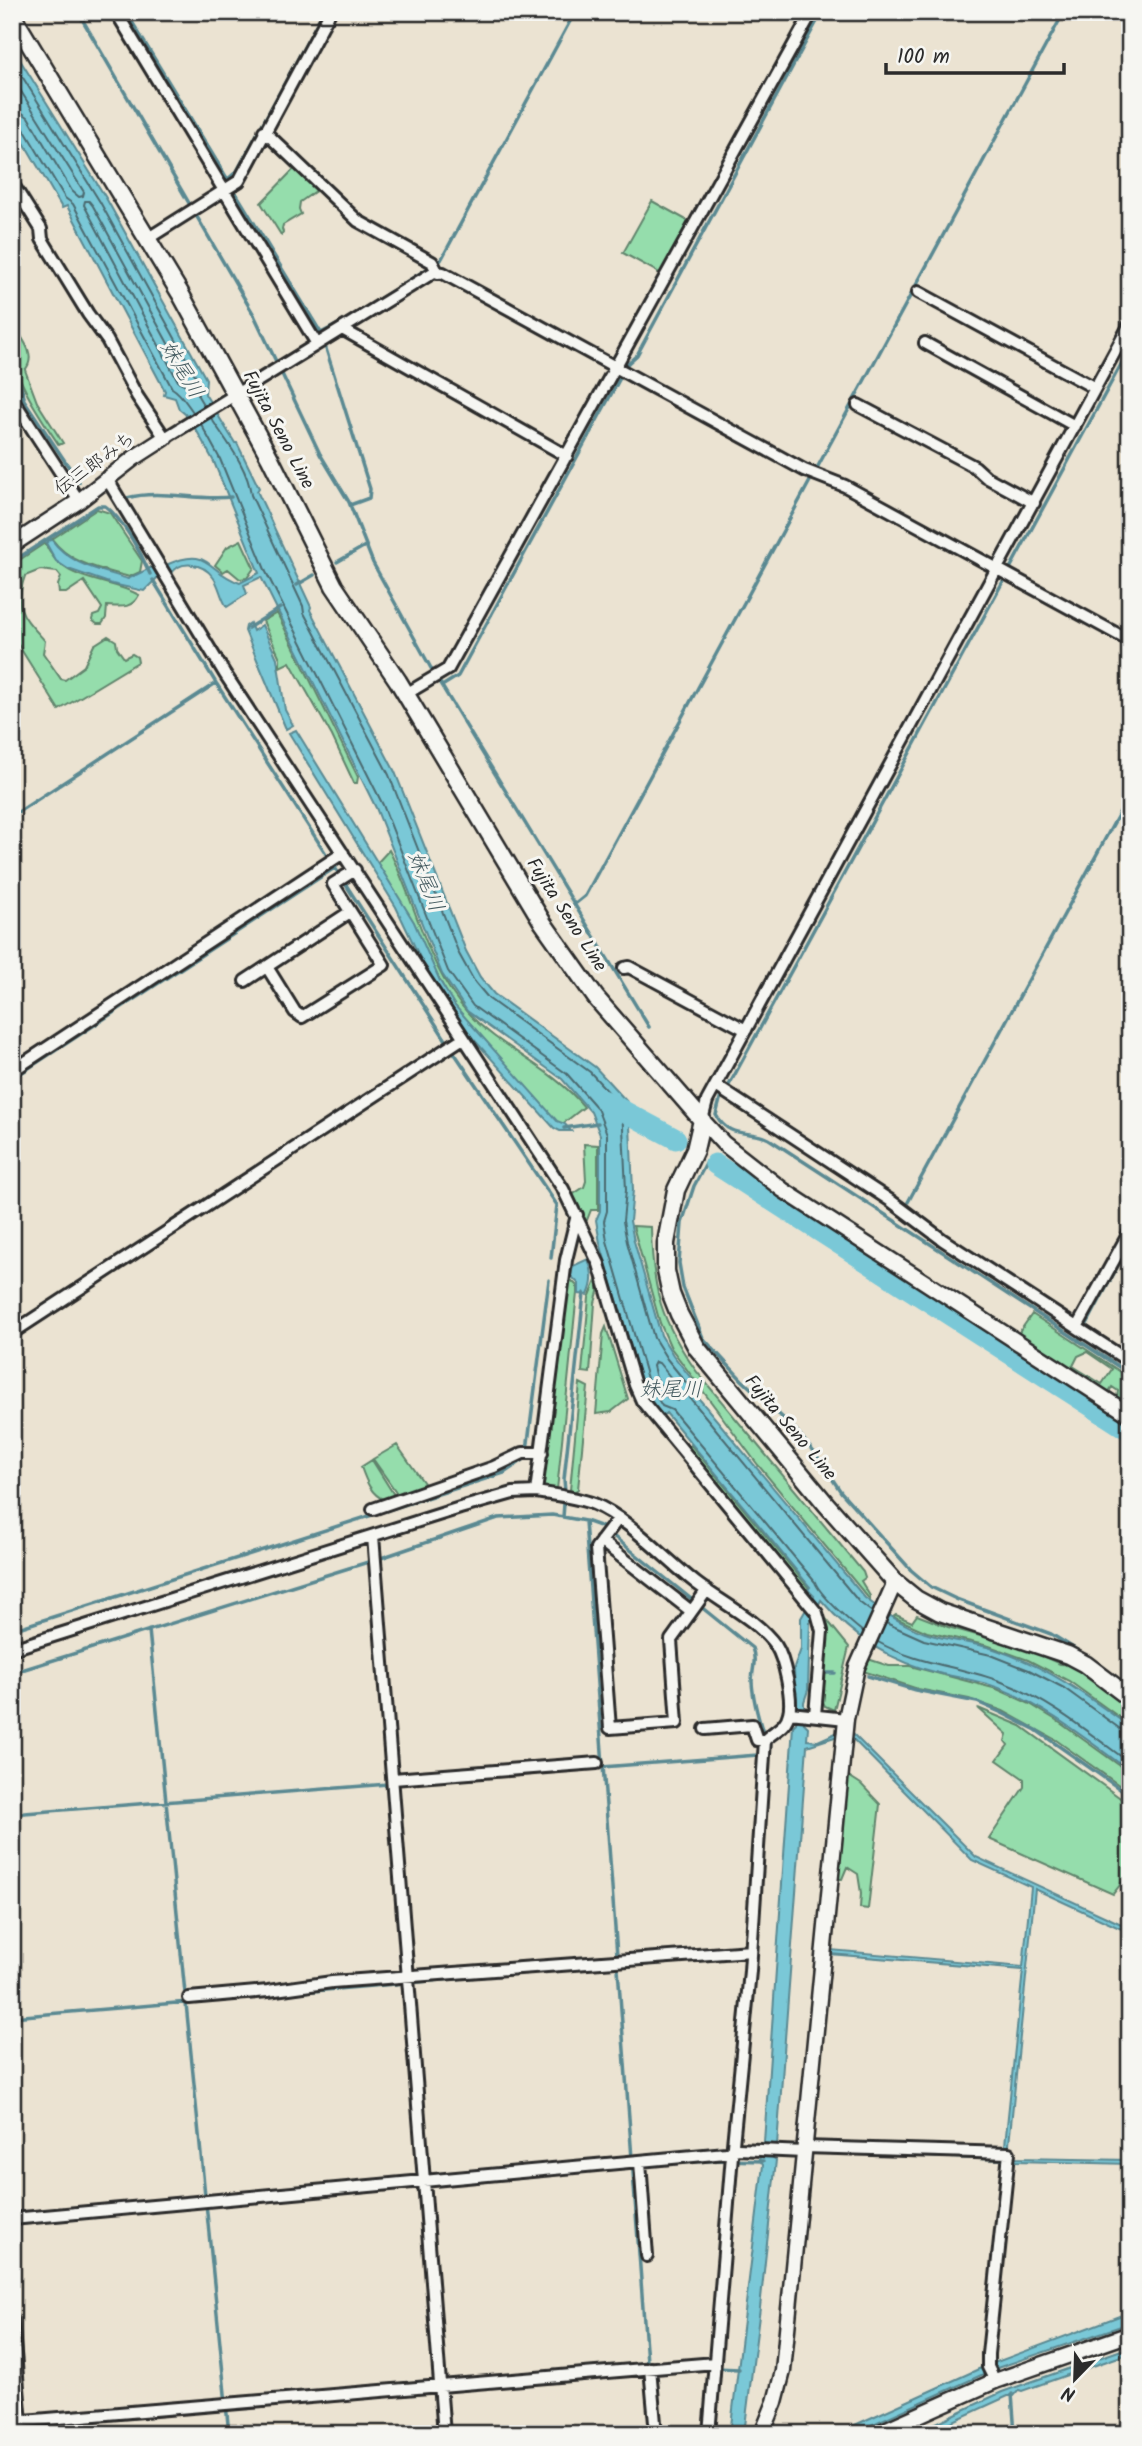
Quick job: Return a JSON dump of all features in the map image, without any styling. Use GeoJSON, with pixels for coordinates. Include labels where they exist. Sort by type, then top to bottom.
{"type":"FeatureCollection","features":[{"type":"Feature","properties":{"kind":"main road","name":"Fujita Seno Line"},"geometry":{"type":"LineString","coordinates":[[12,15],[180,293],[236,395],[334,586],[366,630],[406,694],[543,923],[574,969],[702,1120],[695,1150],[676,1190],[666,1243],[666,1271],[679,1314],[697,1348],[895,1582],[916,1599],[940,1612],[1068,1655],[1085,1664],[1130,1698]]}},
{"type":"Feature","properties":{"kind":"street"},"geometry":{"type":"LineString","coordinates":[[116,12],[230,187],[322,341]]}},
{"type":"Feature","properties":{"kind":"street"},"geometry":{"type":"LineString","coordinates":[[147,239],[230,187],[330,12]]}},
{"type":"Feature","properties":{"kind":"street"},"geometry":{"type":"LineString","coordinates":[[406,694],[448,669],[812,12]]}},
{"type":"Feature","properties":{"kind":"street"},"geometry":{"type":"LineString","coordinates":[[264,131],[358,221],[443,273],[804,470],[845,486],[1130,641]]}},
{"type":"Feature","properties":{"kind":"street"},"geometry":{"type":"LineString","coordinates":[[12,183],[41,229],[42,239],[107,340],[137,396],[165,438],[434,272],[435,267]]}},
{"type":"Feature","properties":{"kind":"street"},"geometry":{"type":"LineString","coordinates":[[918,292],[1095,388]]}},
{"type":"Feature","properties":{"kind":"street"},"geometry":{"type":"LineString","coordinates":[[1130,324],[1034,503],[1004,573],[746,1030],[707,1101],[702,1120],[723,1143],[783,1190],[1130,1415]]}},
{"type":"Feature","properties":{"kind":"street"},"geometry":{"type":"LineString","coordinates":[[342,329],[566,456]]}},
{"type":"Feature","properties":{"kind":"street"},"geometry":{"type":"LineString","coordinates":[[925,343],[1074,426]]}},
{"type":"Feature","properties":{"kind":"street"},"geometry":{"type":"LineString","coordinates":[[12,398],[79,501]]}},
{"type":"Feature","properties":{"kind":"street"},"geometry":{"type":"LineString","coordinates":[[858,405],[975,467],[986,477],[1034,503]]}},
{"type":"Feature","properties":{"kind":"street","name":"伝三郎みち"},"geometry":{"type":"LineString","coordinates":[[12,545],[79,501],[165,438]]}},
{"type":"Feature","properties":{"kind":"street"},"geometry":{"type":"LineString","coordinates":[[107,479],[347,876],[455,1043],[521,1122],[577,1215],[599,1264],[642,1401],[817,1613],[822,1631],[801,1714],[765,1740],[751,1951],[709,2434]]}},
{"type":"Feature","properties":{"kind":"street"},"geometry":{"type":"LineString","coordinates":[[12,1071],[336,858]]}},
{"type":"Feature","properties":{"kind":"street"},"geometry":{"type":"LineString","coordinates":[[267,967],[295,1012],[302,1017],[384,965],[333,884],[347,876]]}},
{"type":"Feature","properties":{"kind":"street"},"geometry":{"type":"LineString","coordinates":[[245,981],[350,912]]}},
{"type":"Feature","properties":{"kind":"street"},"geometry":{"type":"LineString","coordinates":[[624,968],[629,967],[746,1030]]}},
{"type":"Feature","properties":{"kind":"street"},"geometry":{"type":"LineString","coordinates":[[12,1333],[455,1043]]}},
{"type":"Feature","properties":{"kind":"street"},"geometry":{"type":"LineString","coordinates":[[716,1086],[891,1201],[943,1240],[1130,1362]]}},
{"type":"Feature","properties":{"kind":"street"},"geometry":{"type":"LineString","coordinates":[[536,1492],[532,1453],[568,1245],[577,1215]]}},
{"type":"Feature","properties":{"kind":"street"},"geometry":{"type":"LineString","coordinates":[[1081,1329],[1130,1231]]}},
{"type":"Feature","properties":{"kind":"street"},"geometry":{"type":"LineString","coordinates":[[373,1509],[532,1453]]}},
{"type":"Feature","properties":{"kind":"street"},"geometry":{"type":"LineString","coordinates":[[12,1650],[513,1493],[536,1492],[594,1505],[704,1594],[760,1630],[775,1645],[785,1664],[801,1714]]}},
{"type":"Feature","properties":{"kind":"street"},"geometry":{"type":"LineString","coordinates":[[615,1523],[596,1548],[610,1728],[677,1723],[671,1640],[704,1594]]}},
{"type":"Feature","properties":{"kind":"street"},"geometry":{"type":"LineString","coordinates":[[373,1536],[444,2434]]}},
{"type":"Feature","properties":{"kind":"street"},"geometry":{"type":"LineString","coordinates":[[602,1540],[692,1610]]}},
{"type":"Feature","properties":{"kind":"street"},"geometry":{"type":"LineString","coordinates":[[762,2434],[778,2395],[783,2371],[846,1719],[852,1684],[863,1650],[895,1582]]}},
{"type":"Feature","properties":{"kind":"street"},"geometry":{"type":"LineString","coordinates":[[801,1714],[846,1719]]}},
{"type":"Feature","properties":{"kind":"street"},"geometry":{"type":"LineString","coordinates":[[705,1729],[752,1725],[757,1741],[765,1740]]}},
{"type":"Feature","properties":{"kind":"street"},"geometry":{"type":"LineString","coordinates":[[393,1779],[597,1763]]}},
{"type":"Feature","properties":{"kind":"street"},"geometry":{"type":"LineString","coordinates":[[189,1998],[331,1982],[408,1981],[751,1951]]}},
{"type":"Feature","properties":{"kind":"street"},"geometry":{"type":"LineString","coordinates":[[12,2219],[732,2156],[738,2149],[1007,2156],[991,2373]]}},
{"type":"Feature","properties":{"kind":"street"},"geometry":{"type":"LineString","coordinates":[[637,2164],[647,2256]]}},
{"type":"Feature","properties":{"kind":"street"},"geometry":{"type":"LineString","coordinates":[[12,2319],[20,2426],[225,2404],[715,2367]]}},
{"type":"Feature","properties":{"kind":"street"},"geometry":{"type":"LineString","coordinates":[[876,2434],[991,2373],[1130,2334]]}},
{"type":"Feature","properties":{"kind":"street"},"geometry":{"type":"LineString","coordinates":[[650,2371],[656,2434]]}},
{"type":"Feature","properties":{"kind":"green space"},"geometry":{"type":"Polygon","coordinates":[[[296,167],[320,188],[300,202],[301,214],[283,225],[281,235],[261,203],[296,167]]]}},
{"type":"Feature","properties":{"kind":"green space"},"geometry":{"type":"Polygon","coordinates":[[[652,201],[690,222],[661,274],[623,253],[652,201]]]}},
{"type":"Feature","properties":{"kind":"green space"},"geometry":{"type":"Polygon","coordinates":[[[12,323],[27,346],[30,358],[25,370],[37,402],[63,443],[59,445],[19,376],[12,351],[12,323]]]}},
{"type":"Feature","properties":{"kind":"green space"},"geometry":{"type":"Polygon","coordinates":[[[97,509],[110,513],[142,561],[140,572],[129,577],[97,568],[77,560],[52,539],[97,509]]]}},
{"type":"Feature","properties":{"kind":"green space"},"geometry":{"type":"Polygon","coordinates":[[[241,540],[254,568],[247,578],[240,579],[228,569],[223,572],[215,565],[227,547],[241,540]]]}},
{"type":"Feature","properties":{"kind":"green space"},"geometry":{"type":"Polygon","coordinates":[[[45,543],[62,566],[74,573],[139,595],[129,605],[107,606],[106,618],[102,624],[97,624],[92,620],[93,616],[99,614],[102,608],[84,581],[66,593],[59,593],[61,577],[57,572],[40,570],[25,576],[20,597],[22,612],[45,641],[43,653],[61,679],[65,680],[84,666],[94,645],[108,636],[116,641],[124,658],[132,654],[137,657],[138,662],[59,710],[12,635],[12,565],[45,543]]]}},
{"type":"Feature","properties":{"kind":"green space"},"geometry":{"type":"Polygon","coordinates":[[[277,613],[358,777],[357,783],[354,783],[332,736],[290,662],[280,667],[280,658],[263,621],[277,613]]]}},
{"type":"Feature","properties":{"kind":"green space"},"geometry":{"type":"Polygon","coordinates":[[[389,850],[432,956],[454,995],[481,1026],[542,1069],[584,1107],[560,1126],[452,1003],[377,863],[389,850]]]}},
{"type":"Feature","properties":{"kind":"green space"},"geometry":{"type":"Polygon","coordinates":[[[584,1144],[598,1145],[598,1210],[591,1210],[587,1220],[583,1220],[572,1195],[584,1187],[586,1181],[584,1144]]]}},
{"type":"Feature","properties":{"kind":"green space"},"geometry":{"type":"Polygon","coordinates":[[[633,1226],[651,1227],[654,1269],[661,1304],[685,1354],[863,1572],[865,1578],[861,1581],[870,1600],[758,1465],[671,1348],[660,1323],[633,1226]]]}},
{"type":"Feature","properties":{"kind":"green space"},"geometry":{"type":"Polygon","coordinates":[[[598,1276],[590,1373],[582,1372],[589,1298],[598,1276]]]}},
{"type":"Feature","properties":{"kind":"green space"},"geometry":{"type":"Polygon","coordinates":[[[568,1277],[577,1286],[577,1293],[557,1490],[543,1486],[542,1480],[568,1277]]]}},
{"type":"Feature","properties":{"kind":"green space"},"geometry":{"type":"Polygon","coordinates":[[[1032,1314],[1130,1378],[1130,1394],[1126,1401],[1117,1397],[1118,1391],[1112,1387],[1108,1393],[1018,1334],[1032,1314]],[[1087,1352],[1078,1356],[1073,1366],[1102,1384],[1112,1369],[1087,1352]]]}},
{"type":"Feature","properties":{"kind":"green space"},"geometry":{"type":"Polygon","coordinates":[[[606,1327],[628,1399],[611,1412],[596,1414],[603,1334],[606,1327]]]}},
{"type":"Feature","properties":{"kind":"green space"},"geometry":{"type":"Polygon","coordinates":[[[580,1383],[588,1387],[578,1489],[574,1492],[570,1490],[580,1383]]]}},
{"type":"Feature","properties":{"kind":"green space"},"geometry":{"type":"Polygon","coordinates":[[[397,1445],[426,1486],[399,1496],[373,1459],[397,1445]]]}},
{"type":"Feature","properties":{"kind":"green space"},"geometry":{"type":"Polygon","coordinates":[[[691,1445],[809,1588],[807,1589],[813,1596],[811,1599],[687,1448],[691,1445]]]}},
{"type":"Feature","properties":{"kind":"green space"},"geometry":{"type":"Polygon","coordinates":[[[372,1460],[394,1495],[385,1500],[373,1491],[361,1467],[372,1460]]]}},
{"type":"Feature","properties":{"kind":"green space"},"geometry":{"type":"Polygon","coordinates":[[[896,1615],[912,1622],[917,1615],[948,1627],[1027,1649],[1060,1664],[1078,1665],[1130,1702],[1130,1725],[1069,1681],[1028,1660],[989,1646],[927,1632],[893,1617],[896,1615]]]}},
{"type":"Feature","properties":{"kind":"green space"},"geometry":{"type":"Polygon","coordinates":[[[827,1620],[849,1647],[834,1710],[825,1706],[821,1698],[827,1620]]]}},
{"type":"Feature","properties":{"kind":"green space"},"geometry":{"type":"Polygon","coordinates":[[[868,1659],[889,1666],[910,1666],[997,1689],[1030,1704],[1130,1773],[1130,1793],[1056,1740],[1003,1711],[969,1699],[918,1689],[863,1671],[868,1659]]]}},
{"type":"Feature","properties":{"kind":"green space"},"geometry":{"type":"Polygon","coordinates":[[[978,1708],[1021,1726],[1130,1805],[1130,1872],[1113,1894],[989,1839],[1024,1787],[1024,1779],[997,1760],[1008,1745],[1005,1741],[1007,1734],[978,1708]]]}},
{"type":"Feature","properties":{"kind":"green space"},"geometry":{"type":"Polygon","coordinates":[[[847,1775],[861,1784],[880,1804],[868,1909],[860,1908],[858,1874],[847,1867],[842,1879],[836,1879],[847,1775]]]}},
{"type":"Feature","properties":{"kind":"water","name":"妹尾川"},"geometry":{"type":"Polygon","coordinates":[[[12,47],[106,198],[206,379],[205,394],[237,443],[259,488],[257,491],[311,607],[310,610],[395,772],[466,951],[480,977],[494,994],[595,1067],[629,1104],[633,1190],[630,1221],[634,1241],[661,1335],[697,1386],[695,1394],[865,1598],[917,1630],[994,1649],[1032,1664],[1081,1693],[1130,1727],[1130,1771],[1067,1725],[1017,1696],[985,1683],[924,1669],[890,1656],[847,1626],[821,1600],[810,1622],[808,1690],[804,1702],[807,1740],[818,1741],[847,1728],[976,1857],[1130,1928],[1130,1933],[1035,1889],[1008,2154],[1016,2158],[1130,2160],[1130,2164],[1016,2161],[1011,2158],[986,2366],[1130,2312],[1130,2323],[997,2368],[851,2434],[835,2434],[981,2368],[1004,2160],[816,2153],[816,2150],[1004,2155],[1023,1970],[830,1954],[831,1950],[1023,1967],[1031,1887],[972,1860],[847,1733],[807,1746],[777,2145],[772,2148],[772,2157],[776,2160],[760,2308],[744,2434],[730,2434],[763,2165],[759,2159],[764,2142],[793,1726],[796,1723],[794,1668],[801,1649],[801,1618],[814,1596],[808,1590],[810,1587],[666,1413],[661,1417],[642,1384],[600,1243],[596,1220],[600,1211],[600,1135],[591,1112],[562,1079],[467,1011],[442,974],[376,808],[261,577],[244,585],[247,594],[227,607],[209,572],[197,566],[185,565],[171,575],[166,565],[192,558],[207,562],[240,583],[259,573],[214,462],[198,433],[179,409],[175,398],[164,395],[165,391],[67,206],[62,208],[12,122],[12,47]]]}},
{"type":"Feature","properties":{"kind":"water"},"geometry":{"type":"Polygon","coordinates":[[[51,539],[76,561],[96,569],[128,579],[152,567],[158,577],[144,591],[112,584],[68,569],[56,561],[46,543],[51,539]]]}},
{"type":"Feature","properties":{"kind":"water"},"geometry":{"type":"Polygon","coordinates":[[[250,623],[253,631],[262,625],[277,658],[285,710],[293,725],[286,729],[245,631],[250,623]]]}},
{"type":"Feature","properties":{"kind":"water"},"geometry":{"type":"Polygon","coordinates":[[[296,730],[414,922],[440,981],[455,1006],[557,1121],[565,1124],[571,1131],[554,1128],[459,1023],[430,979],[396,907],[289,733],[296,730]]]}},
{"type":"Feature","properties":{"kind":"water"},"geometry":{"type":"Polygon","coordinates":[[[588,1259],[592,1273],[591,1286],[588,1295],[579,1294],[579,1284],[571,1276],[573,1266],[588,1259]]]}},
{"type":"Feature","properties":{"kind":"water"},"geometry":{"type":"Polygon","coordinates":[[[1130,2347],[1130,2353],[1019,2390],[1014,2396],[1008,2396],[925,2434],[913,2434],[1002,2392],[1130,2347]]]}},
{"type":"Feature","properties":{"kind":"waterway"},"geometry":{"type":"LineString","coordinates":[[78,12],[254,315],[320,454],[349,502],[373,563],[432,670],[649,1027]]}},
{"type":"Feature","properties":{"kind":"waterway"},"geometry":{"type":"LineString","coordinates":[[126,12],[321,333],[370,489],[369,498],[350,505]]}},
{"type":"Feature","properties":{"kind":"waterway"},"geometry":{"type":"LineString","coordinates":[[228,179],[237,171],[323,12]]}},
{"type":"Feature","properties":{"kind":"waterway"},"geometry":{"type":"LineString","coordinates":[[321,333],[441,260],[575,12]]}},
{"type":"Feature","properties":{"kind":"waterway"},"geometry":{"type":"LineString","coordinates":[[627,364],[637,355],[822,12]]}},
{"type":"Feature","properties":{"kind":"waterway"},"geometry":{"type":"LineString","coordinates":[[817,468],[1064,12]]}},
{"type":"Feature","properties":{"kind":"waterway"},"geometry":{"type":"LineString","coordinates":[[728,1087],[1130,348]]}},
{"type":"Feature","properties":{"kind":"waterway"},"geometry":{"type":"LineString","coordinates":[[12,358],[24,397]]}},
{"type":"Feature","properties":{"kind":"waterway"},"geometry":{"type":"LineString","coordinates":[[442,686],[458,676],[620,378]]}},
{"type":"Feature","properties":{"kind":"waterway"},"geometry":{"type":"LineString","coordinates":[[12,382],[79,482]]}},
{"type":"Feature","properties":{"kind":"waterway"},"geometry":{"type":"LineString","coordinates":[[575,904],[585,896],[810,481]]}},
{"type":"Feature","properties":{"kind":"waterway"},"geometry":{"type":"LineString","coordinates":[[127,498],[152,495],[231,497]]}},
{"type":"Feature","properties":{"kind":"waterway"},"geometry":{"type":"LineString","coordinates":[[12,562],[98,506],[105,506],[125,528],[150,574]]}},
{"type":"Feature","properties":{"kind":"waterway"},"geometry":{"type":"LineString","coordinates":[[337,562],[365,546]]}},
{"type":"Feature","properties":{"kind":"waterway"},"geometry":{"type":"LineString","coordinates":[[297,585],[314,575]]}},
{"type":"Feature","properties":{"kind":"waterway"},"geometry":{"type":"LineString","coordinates":[[153,580],[216,683],[453,1051],[557,1205],[551,1258]]}},
{"type":"Feature","properties":{"kind":"waterway"},"geometry":{"type":"LineString","coordinates":[[248,628],[280,608]]}},
{"type":"Feature","properties":{"kind":"waterway"},"geometry":{"type":"LineString","coordinates":[[12,816],[216,683]]}},
{"type":"Feature","properties":{"kind":"waterway"},"geometry":{"type":"LineString","coordinates":[[908,1202],[1130,793]]}},
{"type":"Feature","properties":{"kind":"waterway"},"geometry":{"type":"LineString","coordinates":[[12,1079],[336,867]]}},
{"type":"Feature","properties":{"kind":"waterway"},"geometry":{"type":"LineString","coordinates":[[721,1096],[716,1115],[727,1128],[769,1139],[1130,1374]]}},
{"type":"Feature","properties":{"kind":"waterway"},"geometry":{"type":"LineString","coordinates":[[605,1101],[676,1139]]}},
{"type":"Feature","properties":{"kind":"waterway"},"geometry":{"type":"LineString","coordinates":[[564,1128],[598,1123]]}},
{"type":"Feature","properties":{"kind":"waterway"},"geometry":{"type":"LineString","coordinates":[[708,1160],[694,1186],[682,1223],[679,1263],[683,1287],[703,1338],[742,1380],[796,1430],[841,1492],[911,1570],[931,1587],[1051,1634],[1088,1657]]}},
{"type":"Feature","properties":{"kind":"waterway"},"geometry":{"type":"LineString","coordinates":[[715,1164],[1130,1431]]}},
{"type":"Feature","properties":{"kind":"waterway"},"geometry":{"type":"LineString","coordinates":[[1078,1341],[1130,1243]]}},
{"type":"Feature","properties":{"kind":"waterway"},"geometry":{"type":"LineString","coordinates":[[12,1630],[504,1473],[526,1458],[549,1280]]}},
{"type":"Feature","properties":{"kind":"waterway"},"geometry":{"type":"LineString","coordinates":[[563,1517],[564,1479],[584,1293]]}},
{"type":"Feature","properties":{"kind":"waterway"},"geometry":{"type":"LineString","coordinates":[[12,1673],[381,1558],[498,1518],[552,1515],[602,1527],[752,1648],[753,1689],[763,1733]]}},
{"type":"Feature","properties":{"kind":"waterway"},"geometry":{"type":"LineString","coordinates":[[585,1521],[647,2362]]}},
{"type":"Feature","properties":{"kind":"waterway"},"geometry":{"type":"LineString","coordinates":[[149,1630],[205,2195]]}},
{"type":"Feature","properties":{"kind":"waterway"},"geometry":{"type":"LineString","coordinates":[[1097,1664],[1130,1687]]}},
{"type":"Feature","properties":{"kind":"waterway"},"geometry":{"type":"LineString","coordinates":[[827,1673],[835,1673]]}},
{"type":"Feature","properties":{"kind":"waterway"},"geometry":{"type":"LineString","coordinates":[[868,1676],[915,1690],[977,1702],[1002,1713],[1036,1730],[1130,1796]]}},
{"type":"Feature","properties":{"kind":"waterway"},"geometry":{"type":"LineString","coordinates":[[602,1767],[758,1755]]}},
{"type":"Feature","properties":{"kind":"waterway"},"geometry":{"type":"LineString","coordinates":[[12,1814],[388,1784]]}},
{"type":"Feature","properties":{"kind":"waterway"},"geometry":{"type":"LineString","coordinates":[[290,1993],[537,1972]]}},
{"type":"Feature","properties":{"kind":"waterway"},"geometry":{"type":"LineString","coordinates":[[12,2017],[188,2002]]}},
{"type":"Feature","properties":{"kind":"waterway"},"geometry":{"type":"LineString","coordinates":[[642,2166],[721,2160],[763,2161]]}},
{"type":"Feature","properties":{"kind":"waterway"},"geometry":{"type":"LineString","coordinates":[[614,2169],[634,2167]]}},
{"type":"Feature","properties":{"kind":"waterway"},"geometry":{"type":"LineString","coordinates":[[206,2203],[229,2434]]}},
{"type":"Feature","properties":{"kind":"waterway"},"geometry":{"type":"LineString","coordinates":[[715,2368],[739,2369]]}},
{"type":"Feature","properties":{"kind":"waterway"},"geometry":{"type":"LineString","coordinates":[[1012,2394],[1015,2434]]}}]}
